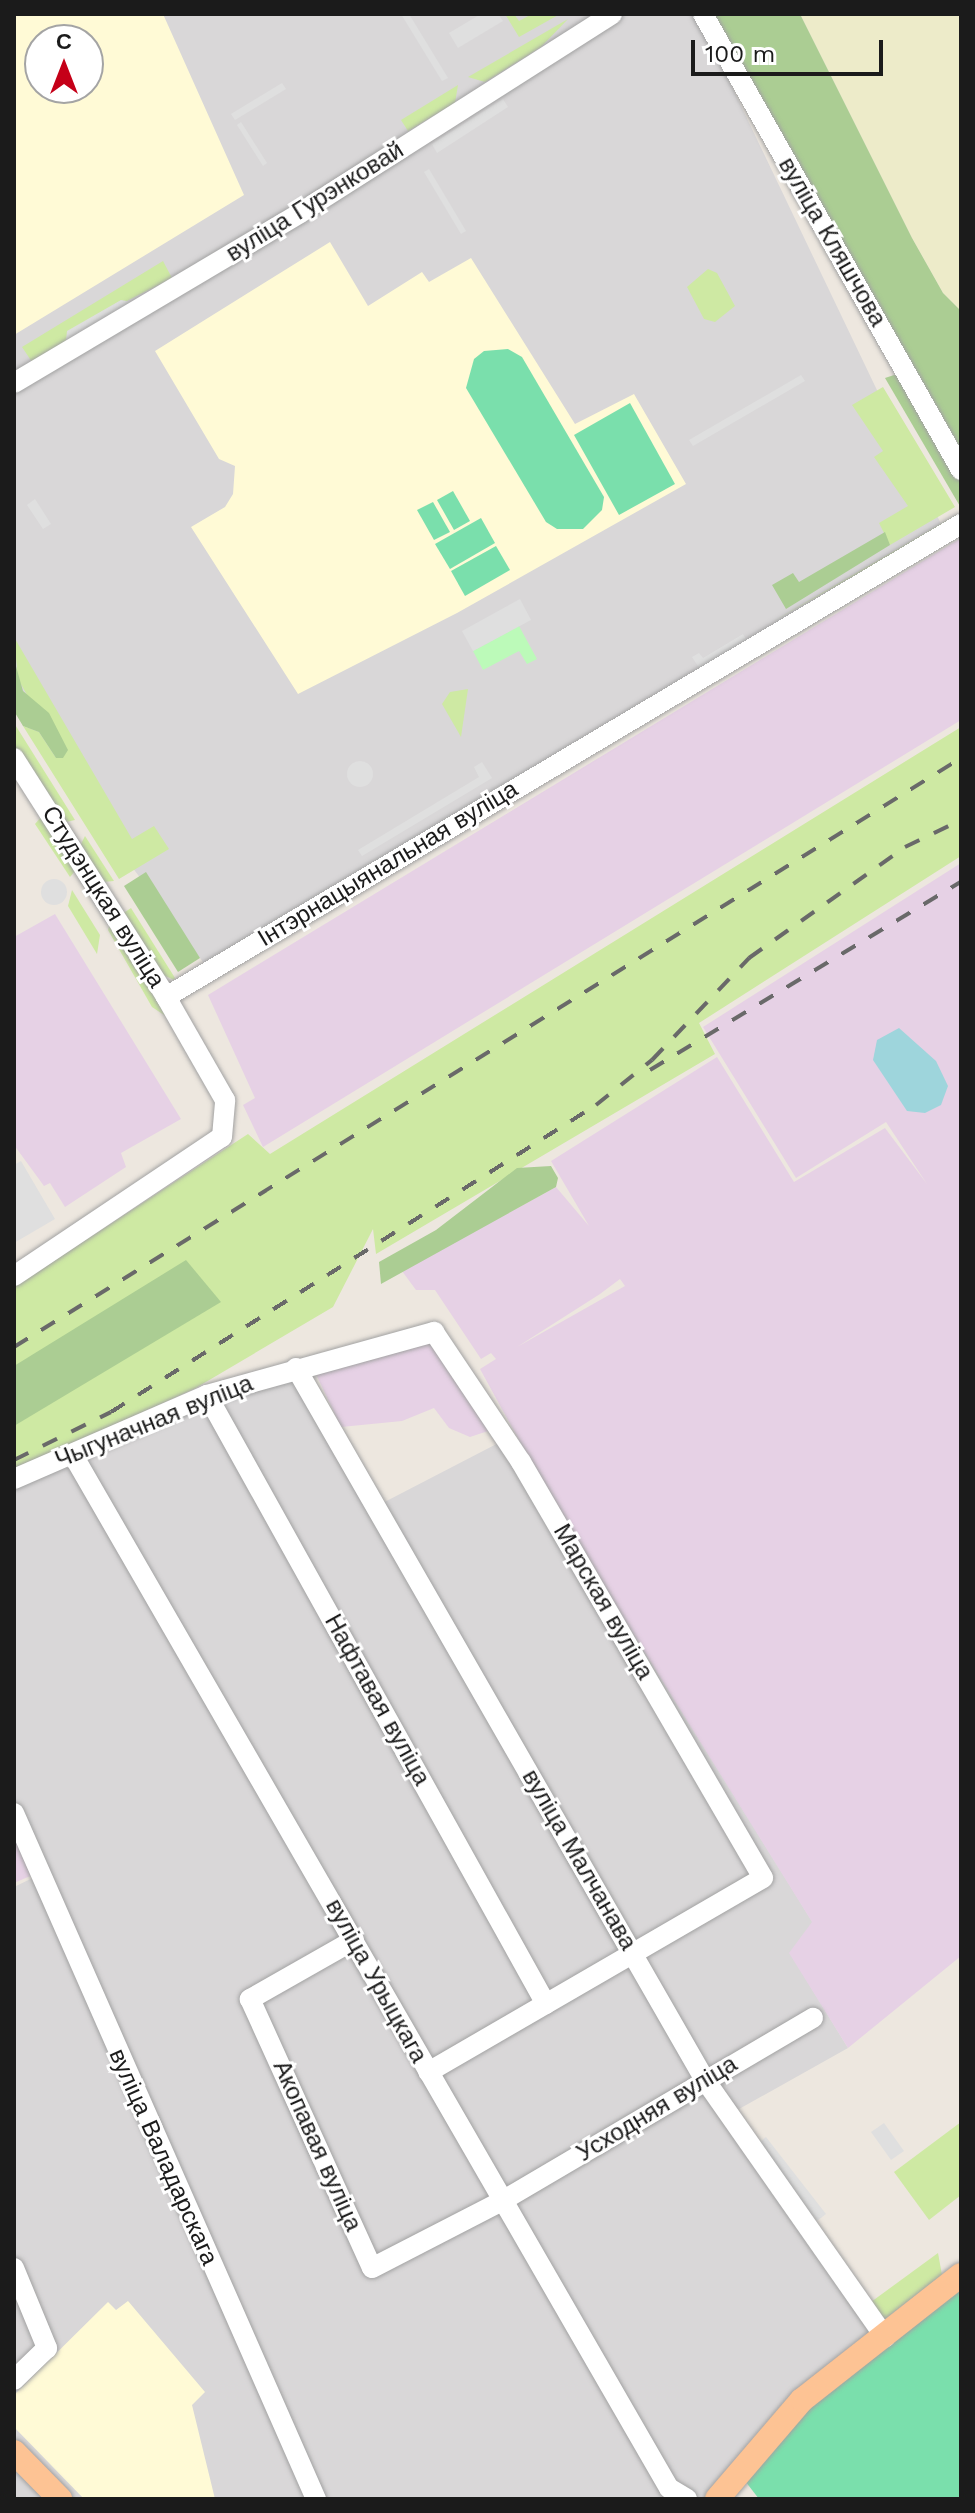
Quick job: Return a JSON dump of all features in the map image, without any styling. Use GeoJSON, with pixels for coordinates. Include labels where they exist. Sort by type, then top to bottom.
{"type":"FeatureCollection","features":[{"type":"Feature","properties":{"kind":"main road"},"geometry":{"type":"LineString","coordinates":[[717,2499],[802,2400],[961,2275]]}},
{"type":"Feature","properties":{"kind":"main road"},"geometry":{"type":"LineString","coordinates":[[14,2452],[60,2499]]}},
{"type":"Feature","properties":{"kind":"street","name":"вуліца Гурэнковай"},"geometry":{"type":"LineString","coordinates":[[14,383],[300,213],[612,14]]}},
{"type":"Feature","properties":{"kind":"street","name":"вуліца Кляшчова"},"geometry":{"type":"LineString","coordinates":[[703,14],[961,470]]}},
{"type":"Feature","properties":{"kind":"street","name":"Інтэрнацыянальная вуліца"},"geometry":{"type":"LineString","coordinates":[[166,997],[961,524]]}},
{"type":"Feature","properties":{"kind":"street","name":"Студэнцкая вуліца"},"geometry":{"type":"LineString","coordinates":[[14,758],[166,997]]}},
{"type":"Feature","properties":{"kind":"street"},"geometry":{"type":"LineString","coordinates":[[14,1276],[222,1137],[225,1100],[166,997]]}},
{"type":"Feature","properties":{"kind":"street","name":"Чыгуначная вуліца"},"geometry":{"type":"LineString","coordinates":[[14,1479],[207,1395],[434,1332]]}},
{"type":"Feature","properties":{"kind":"street","name":"Марская вуліца"},"geometry":{"type":"LineString","coordinates":[[434,1332],[521,1462],[763,1878],[634,1953]]}},
{"type":"Feature","properties":{"kind":"street","name":"вуліца Малчанава"},"geometry":{"type":"LineString","coordinates":[[296,1368],[705,2080],[885,2337]]}},
{"type":"Feature","properties":{"kind":"street","name":"Нафтавая вуліца"},"geometry":{"type":"LineString","coordinates":[[207,1395],[546,2004]]}},
{"type":"Feature","properties":{"kind":"street","name":"вуліца Урыцкага"},"geometry":{"type":"LineString","coordinates":[[73,1455],[669,2488],[687,2499]]}},
{"type":"Feature","properties":{"kind":"street","name":"вуліца Валадарскага"},"geometry":{"type":"LineString","coordinates":[[14,1813],[316,2499]]}},
{"type":"Feature","properties":{"kind":"street","name":"Акопавая вуліца"},"geometry":{"type":"LineString","coordinates":[[354,1940],[250,1999],[372,2268],[502,2201]]}},
{"type":"Feature","properties":{"kind":"street"},"geometry":{"type":"LineString","coordinates":[[428,2072],[634,1953]]}},
{"type":"Feature","properties":{"kind":"street","name":"Усходняя вуліца"},"geometry":{"type":"LineString","coordinates":[[502,2201],[813,2018]]}},
{"type":"Feature","properties":{"kind":"street"},"geometry":{"type":"LineString","coordinates":[[14,2268],[47,2348],[14,2380]]}},
{"type":"Feature","properties":{"kind":"shaded area"},"geometry":{"type":"Polygon","coordinates":[[[14,14],[697,14],[942,526],[206,966],[14,709],[14,14]]]}},
{"type":"Feature","properties":{"kind":"shaded area"},"geometry":{"type":"Polygon","coordinates":[[[14,14],[163,14],[244,195],[14,335],[14,14]]]}},
{"type":"Feature","properties":{"kind":"shaded area"},"geometry":{"type":"Polygon","coordinates":[[[401,14],[409,14],[448,78],[442,81],[401,14]]]}},
{"type":"Feature","properties":{"kind":"shaded area"},"geometry":{"type":"Polygon","coordinates":[[[481,14],[498,14],[503,21],[458,48],[449,33],[481,14]]]}},
{"type":"Feature","properties":{"kind":"shaded area"},"geometry":{"type":"Polygon","coordinates":[[[800,14],[961,14],[961,311],[943,293],[912,238],[800,14]]]}},
{"type":"Feature","properties":{"kind":"shaded area"},"geometry":{"type":"Polygon","coordinates":[[[282,83],[286,89],[235,120],[231,114],[282,83]]]}},
{"type":"Feature","properties":{"kind":"shaded area"},"geometry":{"type":"Polygon","coordinates":[[[503,99],[508,107],[437,153],[432,144],[503,99]]]}},
{"type":"Feature","properties":{"kind":"shaded area"},"geometry":{"type":"Polygon","coordinates":[[[241,122],[267,163],[263,166],[237,125],[241,122]]]}},
{"type":"Feature","properties":{"kind":"shaded area"},"geometry":{"type":"Polygon","coordinates":[[[429,169],[466,231],[461,234],[424,172],[429,169]]]}},
{"type":"Feature","properties":{"kind":"shaded area"},"geometry":{"type":"Polygon","coordinates":[[[330,242],[368,306],[422,272],[429,282],[471,258],[575,424],[634,394],[686,484],[457,613],[298,694],[191,527],[225,507],[233,494],[235,466],[219,459],[155,351],[330,242]]]}},
{"type":"Feature","properties":{"kind":"shaded area"},"geometry":{"type":"Polygon","coordinates":[[[121,300],[132,302],[66,341],[67,331],[121,300]]]}},
{"type":"Feature","properties":{"kind":"shaded area"},"geometry":{"type":"Polygon","coordinates":[[[801,375],[805,381],[693,446],[689,440],[801,375]]]}},
{"type":"Feature","properties":{"kind":"shaded area"},"geometry":{"type":"Polygon","coordinates":[[[35,499],[51,524],[43,529],[27,505],[35,499]]]}},
{"type":"Feature","properties":{"kind":"shaded area"},"geometry":{"type":"Polygon","coordinates":[[[961,538],[961,720],[263,1147],[243,1105],[255,1098],[208,995],[961,538]]]}},
{"type":"Feature","properties":{"kind":"shaded area"},"geometry":{"type":"Polygon","coordinates":[[[520,599],[531,620],[473,651],[462,631],[520,599]]]}},
{"type":"Feature","properties":{"kind":"shaded area"},"geometry":{"type":"Polygon","coordinates":[[[743,634],[747,641],[700,669],[692,657],[699,653],[703,658],[743,634]]]}},
{"type":"Feature","properties":{"kind":"shaded area"},"geometry":{"type":"Polygon","coordinates":[[[360,761],[369,765],[373,774],[369,783],[360,787],[351,783],[347,774],[351,765],[360,761]]]}},
{"type":"Feature","properties":{"kind":"shaded area"},"geometry":{"type":"Polygon","coordinates":[[[482,762],[492,778],[362,856],[358,850],[479,777],[474,767],[482,762]]]}},
{"type":"Feature","properties":{"kind":"shaded area"},"geometry":{"type":"Polygon","coordinates":[[[961,863],[961,1956],[848,2048],[789,1953],[812,1922],[565,1524],[480,1369],[496,1359],[491,1353],[481,1359],[435,1290],[416,1290],[402,1271],[556,1187],[589,1226],[551,1161],[717,1057],[794,1182],[885,1128],[927,1184],[886,1122],[796,1178],[703,1027],[961,863]],[[620,1279],[517,1347],[625,1286],[620,1279]]]}},
{"type":"Feature","properties":{"kind":"shaded area"},"geometry":{"type":"Polygon","coordinates":[[[54,879],[63,883],[67,892],[63,901],[54,905],[45,901],[41,892],[45,883],[54,879]]]}},
{"type":"Feature","properties":{"kind":"shaded area"},"geometry":{"type":"Polygon","coordinates":[[[55,914],[181,1119],[121,1153],[126,1167],[65,1207],[50,1183],[44,1186],[14,1145],[14,937],[55,914]]]}},
{"type":"Feature","properties":{"kind":"shaded area"},"geometry":{"type":"Polygon","coordinates":[[[21,1161],[55,1219],[14,1243],[14,1165],[21,1161]]]}},
{"type":"Feature","properties":{"kind":"shaded area"},"geometry":{"type":"Polygon","coordinates":[[[430,1336],[491,1430],[470,1437],[449,1428],[434,1408],[402,1421],[341,1427],[314,1370],[430,1336]]]}},
{"type":"Feature","properties":{"kind":"shaded area"},"geometry":{"type":"Polygon","coordinates":[[[294,1377],[373,1508],[512,1436],[813,1923],[790,1953],[848,2048],[723,2118],[881,2336],[713,2499],[68,2499],[14,2440],[14,1887],[45,1872],[14,1801],[14,1487],[212,1402],[294,1377]]]}},
{"type":"Feature","properties":{"kind":"shaded area"},"geometry":{"type":"Polygon","coordinates":[[[14,1825],[35,1874],[14,1883],[14,1825]]]}},
{"type":"Feature","properties":{"kind":"shaded area"},"geometry":{"type":"Polygon","coordinates":[[[884,2123],[904,2151],[891,2160],[871,2132],[884,2123]]]}},
{"type":"Feature","properties":{"kind":"shaded area"},"geometry":{"type":"Polygon","coordinates":[[[766,2137],[826,2214],[817,2221],[757,2144],[766,2137]]]}},
{"type":"Feature","properties":{"kind":"shaded area"},"geometry":{"type":"Polygon","coordinates":[[[128,2301],[205,2392],[192,2405],[215,2499],[84,2499],[14,2427],[14,2395],[108,2302],[116,2310],[128,2301]]]}},
{"type":"Feature","properties":{"kind":"shaded area"},"geometry":{"type":"Polygon","coordinates":[[[14,2461],[51,2499],[14,2499],[14,2461]]]}},
{"type":"Feature","properties":{"kind":"green space"},"geometry":{"type":"Polygon","coordinates":[[[505,14],[514,14],[519,21],[532,14],[560,14],[519,37],[505,14]]]}},
{"type":"Feature","properties":{"kind":"green space"},"geometry":{"type":"Polygon","coordinates":[[[712,14],[800,14],[912,238],[943,293],[961,311],[961,449],[712,14]]]}},
{"type":"Feature","properties":{"kind":"green space"},"geometry":{"type":"Polygon","coordinates":[[[568,19],[541,47],[485,82],[468,77],[568,19]]]}},
{"type":"Feature","properties":{"kind":"green space"},"geometry":{"type":"Polygon","coordinates":[[[458,85],[455,103],[408,131],[401,120],[458,85]]]}},
{"type":"Feature","properties":{"kind":"green space"},"geometry":{"type":"Polygon","coordinates":[[[163,261],[172,278],[68,331],[66,341],[32,362],[22,347],[163,261]]]}},
{"type":"Feature","properties":{"kind":"green space"},"geometry":{"type":"Polygon","coordinates":[[[708,269],[717,273],[735,306],[715,322],[704,319],[687,287],[708,269]]]}},
{"type":"Feature","properties":{"kind":"green space"},"geometry":{"type":"Polygon","coordinates":[[[508,349],[522,357],[604,497],[602,510],[583,529],[557,529],[546,522],[466,388],[474,359],[484,351],[508,349]]]}},
{"type":"Feature","properties":{"kind":"green space"},"geometry":{"type":"Polygon","coordinates":[[[897,374],[961,479],[961,508],[885,378],[897,374]]]}},
{"type":"Feature","properties":{"kind":"green space"},"geometry":{"type":"Polygon","coordinates":[[[883,387],[955,507],[890,545],[879,523],[908,506],[874,457],[883,451],[852,405],[883,387]]]}},
{"type":"Feature","properties":{"kind":"green space"},"geometry":{"type":"Polygon","coordinates":[[[630,403],[675,484],[619,515],[574,435],[630,403]]]}},
{"type":"Feature","properties":{"kind":"green space"},"geometry":{"type":"Polygon","coordinates":[[[453,491],[470,521],[454,530],[437,500],[453,491]]]}},
{"type":"Feature","properties":{"kind":"green space"},"geometry":{"type":"Polygon","coordinates":[[[433,502],[450,532],[434,540],[417,510],[433,502]]]}},
{"type":"Feature","properties":{"kind":"green space"},"geometry":{"type":"Polygon","coordinates":[[[956,515],[955,519],[772,622],[956,515]]]}},
{"type":"Feature","properties":{"kind":"green space"},"geometry":{"type":"Polygon","coordinates":[[[481,518],[495,543],[450,569],[435,544],[481,518]]]}},
{"type":"Feature","properties":{"kind":"green space"},"geometry":{"type":"Polygon","coordinates":[[[885,532],[890,545],[786,609],[772,585],[793,573],[799,582],[885,532]]]}},
{"type":"Feature","properties":{"kind":"green space"},"geometry":{"type":"Polygon","coordinates":[[[496,546],[510,570],[465,596],[451,571],[496,546]]]}},
{"type":"Feature","properties":{"kind":"green space"},"geometry":{"type":"Polygon","coordinates":[[[519,626],[537,659],[527,664],[519,651],[483,670],[473,651],[519,626]]]}},
{"type":"Feature","properties":{"kind":"green space"},"geometry":{"type":"Polygon","coordinates":[[[14,637],[132,839],[154,826],[169,849],[119,879],[23,726],[39,732],[56,758],[40,707],[31,702],[18,679],[14,637]]]}},
{"type":"Feature","properties":{"kind":"green space"},"geometry":{"type":"Polygon","coordinates":[[[14,659],[23,691],[49,713],[68,750],[63,758],[56,758],[39,732],[23,726],[14,711],[14,659]]]}},
{"type":"Feature","properties":{"kind":"green space"},"geometry":{"type":"Polygon","coordinates":[[[468,689],[461,737],[442,704],[450,692],[468,689]]]}},
{"type":"Feature","properties":{"kind":"green space"},"geometry":{"type":"Polygon","coordinates":[[[14,723],[75,820],[66,822],[14,750],[14,723]]]}},
{"type":"Feature","properties":{"kind":"green space"},"geometry":{"type":"Polygon","coordinates":[[[961,727],[961,856],[699,1023],[715,1054],[376,1254],[373,1229],[333,1307],[194,1389],[14,1470],[14,1287],[248,1134],[270,1154],[961,727]]]}},
{"type":"Feature","properties":{"kind":"green space"},"geometry":{"type":"Polygon","coordinates":[[[42,816],[75,871],[70,877],[35,824],[42,816]]]}},
{"type":"Feature","properties":{"kind":"green space"},"geometry":{"type":"Polygon","coordinates":[[[85,836],[114,881],[103,882],[80,846],[85,836]]]}},
{"type":"Feature","properties":{"kind":"green space"},"geometry":{"type":"Polygon","coordinates":[[[146,872],[200,958],[178,972],[124,886],[146,872]]]}},
{"type":"Feature","properties":{"kind":"green space"},"geometry":{"type":"Polygon","coordinates":[[[72,890],[100,935],[97,954],[68,906],[72,890]]]}},
{"type":"Feature","properties":{"kind":"green space"},"geometry":{"type":"Polygon","coordinates":[[[131,908],[174,980],[161,974],[122,914],[131,908]]]}},
{"type":"Feature","properties":{"kind":"green space"},"geometry":{"type":"Polygon","coordinates":[[[110,923],[173,1021],[152,1007],[108,930],[110,923]]]}},
{"type":"Feature","properties":{"kind":"green space"},"geometry":{"type":"Polygon","coordinates":[[[551,1166],[558,1178],[556,1187],[381,1284],[379,1262],[436,1230],[517,1168],[551,1166]]]}},
{"type":"Feature","properties":{"kind":"green space"},"geometry":{"type":"Polygon","coordinates":[[[186,1260],[221,1302],[14,1426],[14,1366],[186,1260]]]}},
{"type":"Feature","properties":{"kind":"green space"},"geometry":{"type":"Polygon","coordinates":[[[961,2122],[961,2195],[929,2220],[894,2172],[961,2122]]]}},
{"type":"Feature","properties":{"kind":"green space"},"geometry":{"type":"Polygon","coordinates":[[[938,2253],[942,2275],[884,2320],[871,2302],[938,2253]]]}},
{"type":"Feature","properties":{"kind":"green space"},"geometry":{"type":"Polygon","coordinates":[[[961,2280],[961,2499],[759,2499],[742,2477],[788,2421],[961,2280]]]}},
{"type":"Feature","properties":{"kind":"water"},"geometry":{"type":"Polygon","coordinates":[[[899,1028],[936,1061],[948,1086],[941,1105],[925,1113],[907,1111],[873,1060],[877,1040],[899,1028]]]}},
{"type":"Feature","properties":{"kind":"railway"},"geometry":{"type":"LineString","coordinates":[[14,1347],[961,758]]}},
{"type":"Feature","properties":{"kind":"railway"},"geometry":{"type":"LineString","coordinates":[[14,1460],[111,1412],[596,1105],[652,1060],[749,958],[905,847],[961,820]]}},
{"type":"Feature","properties":{"kind":"railway"},"geometry":{"type":"LineString","coordinates":[[650,1070],[961,882]]}}]}
